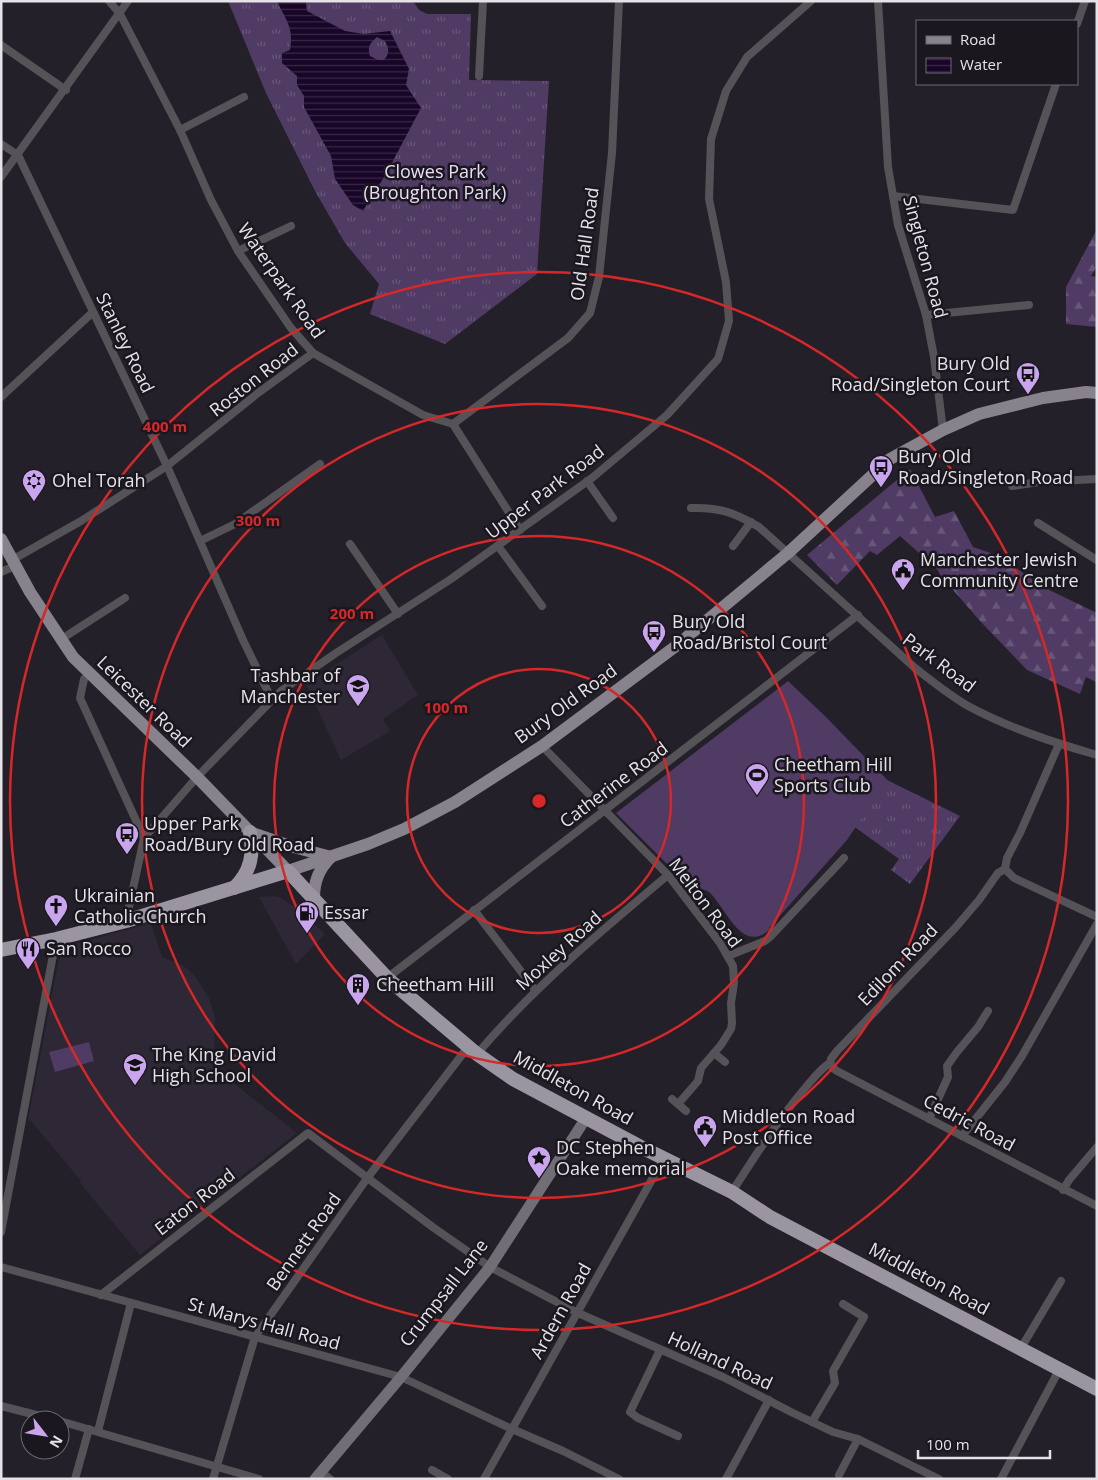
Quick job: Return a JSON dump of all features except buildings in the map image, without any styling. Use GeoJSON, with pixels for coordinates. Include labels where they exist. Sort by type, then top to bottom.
{"type":"FeatureCollection","features":[{"type":"Feature","properties":{"kind":"highway"},"geometry":{"type":"LineString","coordinates":[[234,888],[242,881],[250,862],[252,846],[250,832]]}},
{"type":"Feature","properties":{"kind":"highway","name":"Bury Old Road"},"geometry":{"type":"LineString","coordinates":[[1,950],[56,939],[126,921],[288,871]]}},
{"type":"Feature","properties":{"kind":"highway","name":"Middleton Road"},"geometry":{"type":"LineString","coordinates":[[288,871],[387,978],[472,1051],[513,1079],[732,1192],[770,1217],[1097,1389]]}},
{"type":"Feature","properties":{"kind":"main road","name":"Bury Old Road"},"geometry":{"type":"LineString","coordinates":[[288,871],[404,829],[455,802],[542,746],[676,646],[788,553],[890,459],[943,430],[979,414],[1043,398],[1086,392],[1097,393]]}},
{"type":"Feature","properties":{"kind":"main road","name":"Leicester Road"},"geometry":{"type":"LineString","coordinates":[[1,539],[60,640],[72,657],[196,777],[288,871]]}},
{"type":"Feature","properties":{"kind":"main road"},"geometry":{"type":"LineString","coordinates":[[250,832],[290,846],[331,857],[316,878],[314,898]]}},
{"type":"Feature","properties":{"kind":"street","name":"Waterpark Road"},"geometry":{"type":"LineString","coordinates":[[109,1],[120,14],[180,130],[210,200],[238,251],[291,328],[313,353],[423,415],[453,424]]}},
{"type":"Feature","properties":{"kind":"street"},"geometry":{"type":"LineString","coordinates":[[1,177],[66,90],[128,1]]}},
{"type":"Feature","properties":{"kind":"street"},"geometry":{"type":"LineString","coordinates":[[479,76],[483,1]]}},
{"type":"Feature","properties":{"kind":"street","name":"Old Hall Road"},"geometry":{"type":"LineString","coordinates":[[453,424],[568,338],[590,312],[598,277],[612,153],[619,1]]}},
{"type":"Feature","properties":{"kind":"street","name":"Upper Park Road"},"geometry":{"type":"LineString","coordinates":[[126,921],[144,838],[196,777],[272,700],[287,687],[336,653],[398,614],[498,546],[587,482],[667,415],[718,359],[729,321],[726,282],[709,199],[711,139],[726,91],[747,57],[811,1]]}},
{"type":"Feature","properties":{"kind":"street","name":"Singleton Road"},"geometry":{"type":"LineString","coordinates":[[878,1],[888,167],[898,225],[926,316],[934,357],[943,430]]}},
{"type":"Feature","properties":{"kind":"street"},"geometry":{"type":"LineString","coordinates":[[1078,21],[1085,1]]}},
{"type":"Feature","properties":{"kind":"street"},"geometry":{"type":"LineString","coordinates":[[1,45],[66,90]]}},
{"type":"Feature","properties":{"kind":"street"},"geometry":{"type":"LineString","coordinates":[[893,196],[1013,210],[1056,85]]}},
{"type":"Feature","properties":{"kind":"street"},"geometry":{"type":"LineString","coordinates":[[180,130],[244,97]]}},
{"type":"Feature","properties":{"kind":"street"},"geometry":{"type":"LineString","coordinates":[[1,144],[18,155]]}},
{"type":"Feature","properties":{"kind":"street","name":"Stanley Road"},"geometry":{"type":"LineString","coordinates":[[18,155],[167,466],[243,640],[272,700]]}},
{"type":"Feature","properties":{"kind":"street"},"geometry":{"type":"LineString","coordinates":[[238,251],[291,226]]}},
{"type":"Feature","properties":{"kind":"street"},"geometry":{"type":"LineString","coordinates":[[926,316],[1029,305]]}},
{"type":"Feature","properties":{"kind":"street"},"geometry":{"type":"LineString","coordinates":[[1,396],[93,312]]}},
{"type":"Feature","properties":{"kind":"street","name":"Roston Road"},"geometry":{"type":"LineString","coordinates":[[1,572],[167,466],[313,353]]}},
{"type":"Feature","properties":{"kind":"street"},"geometry":{"type":"LineString","coordinates":[[453,424],[520,530]]}},
{"type":"Feature","properties":{"kind":"street"},"geometry":{"type":"LineString","coordinates":[[200,541],[235,524],[320,464]]}},
{"type":"Feature","properties":{"kind":"street"},"geometry":{"type":"LineString","coordinates":[[1012,486],[1039,482],[1097,479]]}},
{"type":"Feature","properties":{"kind":"street"},"geometry":{"type":"LineString","coordinates":[[587,482],[613,518]]}},
{"type":"Feature","properties":{"kind":"street","name":"Park Road"},"geometry":{"type":"LineString","coordinates":[[691,508],[712,508],[742,517],[759,527],[915,668],[961,701],[1006,724],[1059,744],[1097,755]]}},
{"type":"Feature","properties":{"kind":"street"},"geometry":{"type":"LineString","coordinates":[[733,546],[750,522]]}},
{"type":"Feature","properties":{"kind":"street"},"geometry":{"type":"LineString","coordinates":[[1038,524],[1097,560]]}},
{"type":"Feature","properties":{"kind":"street"},"geometry":{"type":"LineString","coordinates":[[350,544],[398,614]]}},
{"type":"Feature","properties":{"kind":"street"},"geometry":{"type":"LineString","coordinates":[[498,546],[542,606]]}},
{"type":"Feature","properties":{"kind":"street"},"geometry":{"type":"LineString","coordinates":[[60,640],[125,598]]}},
{"type":"Feature","properties":{"kind":"street","name":"Catherine Road"},"geometry":{"type":"LineString","coordinates":[[387,978],[605,812],[858,615]]}},
{"type":"Feature","properties":{"kind":"street"},"geometry":{"type":"LineString","coordinates":[[89,674],[84,679],[80,698],[144,838]]}},
{"type":"Feature","properties":{"kind":"street","name":"Edilom Road"},"geometry":{"type":"LineString","coordinates":[[732,1192],[784,1114],[824,1066],[830,1063],[830,1059],[837,1050],[956,927],[979,900],[998,873],[1005,869],[1006,858],[1020,833],[1059,744]]}},
{"type":"Feature","properties":{"kind":"street","name":"Melton Road"},"geometry":{"type":"LineString","coordinates":[[542,746],[668,875],[728,956],[734,972],[731,1002],[732,1024],[728,1034],[714,1054],[701,1068],[698,1081],[675,1102],[686,1111]]}},
{"type":"Feature","properties":{"kind":"street"},"geometry":{"type":"LineString","coordinates":[[728,956],[765,941],[770,937],[844,858]]}},
{"type":"Feature","properties":{"kind":"street"},"geometry":{"type":"LineString","coordinates":[[1005,869],[1014,878],[1097,917]]}},
{"type":"Feature","properties":{"kind":"street","name":"Moxley Road"},"geometry":{"type":"LineString","coordinates":[[472,1051],[610,924],[668,875]]}},
{"type":"Feature","properties":{"kind":"street"},"geometry":{"type":"LineString","coordinates":[[474,910],[536,991]]}},
{"type":"Feature","properties":{"kind":"street"},"geometry":{"type":"LineString","coordinates":[[962,1136],[1005,1082],[1022,1056],[1097,924]]}},
{"type":"Feature","properties":{"kind":"street"},"geometry":{"type":"LineString","coordinates":[[1,1232],[56,939]]}},
{"type":"Feature","properties":{"kind":"street"},"geometry":{"type":"LineString","coordinates":[[929,1119],[948,1077],[947,1066],[978,1027],[988,1011]]}},
{"type":"Feature","properties":{"kind":"street","name":"Bennett Road"},"geometry":{"type":"LineString","coordinates":[[212,1479],[255,1337],[368,1177],[472,1051]]}},
{"type":"Feature","properties":{"kind":"street"},"geometry":{"type":"LineString","coordinates":[[714,1054],[725,1062]]}},
{"type":"Feature","properties":{"kind":"street","name":"Cedric Road"},"geometry":{"type":"LineString","coordinates":[[830,1063],[837,1071],[1097,1206]]}},
{"type":"Feature","properties":{"kind":"street","name":"Crumpsall Lane"},"geometry":{"type":"LineString","coordinates":[[322,1476],[490,1267],[586,1118]]}},
{"type":"Feature","properties":{"kind":"street","name":"Holland Road"},"geometry":{"type":"LineString","coordinates":[[308,1133],[434,1228],[490,1267],[578,1313],[723,1377],[812,1422],[858,1439],[939,1479]]}},
{"type":"Feature","properties":{"kind":"street","name":"Eaton Road"},"geometry":{"type":"LineString","coordinates":[[102,1295],[308,1133]]}},
{"type":"Feature","properties":{"kind":"street"},"geometry":{"type":"LineString","coordinates":[[1063,1190],[1097,1147]]}},
{"type":"Feature","properties":{"kind":"street","name":"Ardern Road"},"geometry":{"type":"LineString","coordinates":[[484,1479],[664,1158]]}},
{"type":"Feature","properties":{"kind":"street","name":"St Marys Hall Road"},"geometry":{"type":"LineString","coordinates":[[1,1267],[400,1377],[563,1451],[619,1479]]}},
{"type":"Feature","properties":{"kind":"street"},"geometry":{"type":"LineString","coordinates":[[1020,1348],[1061,1281]]}},
{"type":"Feature","properties":{"kind":"street"},"geometry":{"type":"LineString","coordinates":[[98,1431],[131,1303]]}},
{"type":"Feature","properties":{"kind":"street"},"geometry":{"type":"LineString","coordinates":[[812,1422],[835,1383],[833,1371],[864,1317],[843,1304]]}},
{"type":"Feature","properties":{"kind":"street"},"geometry":{"type":"LineString","coordinates":[[660,1350],[630,1412],[638,1418],[678,1436]]}},
{"type":"Feature","properties":{"kind":"street"},"geometry":{"type":"LineString","coordinates":[[1001,1479],[1059,1370]]}},
{"type":"Feature","properties":{"kind":"street"},"geometry":{"type":"LineString","coordinates":[[726,1479],[769,1400]]}},
{"type":"Feature","properties":{"kind":"street"},"geometry":{"type":"LineString","coordinates":[[1,1406],[20,1411]]}},
{"type":"Feature","properties":{"kind":"street"},"geometry":{"type":"LineString","coordinates":[[70,1423],[259,1479]]}},
{"type":"Feature","properties":{"kind":"street"},"geometry":{"type":"LineString","coordinates":[[75,1479],[89,1428]]}},
{"type":"Feature","properties":{"kind":"street"},"geometry":{"type":"LineString","coordinates":[[840,1475],[858,1439]]}},
{"type":"Feature","properties":{"kind":"street"},"geometry":{"type":"LineString","coordinates":[[432,1470],[448,1479]]}},
{"type":"Feature","properties":{"kind":"shaded area","name":"Tashbar of Manchester"},"geometry":{"type":"Polygon","coordinates":[[[382,635],[418,695],[383,719],[390,731],[341,760],[306,684],[382,635]]]}},
{"type":"Feature","properties":{"kind":"shaded area"},"geometry":{"type":"Polygon","coordinates":[[[259,897],[279,897],[298,909],[325,934],[296,964],[259,897]]]}},
{"type":"Feature","properties":{"kind":"shaded area","name":"The King David High School"},"geometry":{"type":"Polygon","coordinates":[[[151,923],[162,957],[182,965],[190,971],[209,998],[215,1017],[214,1062],[218,1071],[297,1133],[140,1255],[80,1183],[81,1181],[31,1121],[28,1120],[61,948],[151,923]]]}},
{"type":"Feature","properties":{"kind":"green space","name":"Clowes Park (Broughton Park)"},"geometry":{"type":"Polygon","coordinates":[[[228,1],[413,1],[419,10],[427,14],[471,14],[469,80],[549,81],[537,274],[445,344],[370,314],[379,284],[345,243],[315,191],[266,93],[228,1]]]}},
{"type":"Feature","properties":{"kind":"green space"},"geometry":{"type":"Polygon","coordinates":[[[1097,229],[1097,266],[1091,276],[1097,277],[1097,327],[1066,324],[1066,287],[1097,229]]]}},
{"type":"Feature","properties":{"kind":"green space"},"geometry":{"type":"Polygon","coordinates":[[[910,469],[935,517],[954,511],[973,547],[999,556],[1043,587],[1097,613],[1096,682],[1086,677],[1080,694],[1027,670],[980,621],[937,569],[900,536],[877,555],[870,551],[837,585],[807,555],[910,469]]]}},
{"type":"Feature","properties":{"kind":"green space","name":"Cheetham Hill Sports Club"},"geometry":{"type":"Polygon","coordinates":[[[788,681],[887,780],[847,840],[770,929],[760,936],[751,937],[735,926],[709,892],[700,889],[690,891],[672,869],[616,813],[788,681]]]}},
{"type":"Feature","properties":{"kind":"green space"},"geometry":{"type":"Polygon","coordinates":[[[878,770],[887,780],[960,816],[910,884],[891,870],[899,859],[838,815],[878,770]]]}},
{"type":"Feature","properties":{"kind":"green space"},"geometry":{"type":"Polygon","coordinates":[[[89,1042],[94,1061],[55,1072],[49,1052],[89,1042]]]}},
{"type":"Feature","properties":{"kind":"water"},"geometry":{"type":"Polygon","coordinates":[[[277,1],[306,1],[307,11],[345,31],[364,34],[390,31],[409,69],[406,85],[421,108],[386,174],[363,211],[353,205],[335,179],[331,156],[304,107],[304,96],[297,85],[297,76],[282,63],[282,53],[290,50],[291,35],[277,1]],[[377,37],[371,43],[369,48],[370,56],[378,60],[384,60],[388,50],[385,41],[377,37]]]}},
{"type":"Feature","properties":{"kind":"place","name":"Bury Old Road/Singleton Court"},"geometry":{"type":"Point","coordinates":[1028,395]}},
{"type":"Feature","properties":{"kind":"place","name":"Bury Old Road/Singleton Road"},"geometry":{"type":"Point","coordinates":[881,488]}},
{"type":"Feature","properties":{"kind":"place","name":"Ohel Torah"},"geometry":{"type":"Point","coordinates":[34,502]}},
{"type":"Feature","properties":{"kind":"place","name":"Manchester Jewish Community Centre"},"geometry":{"type":"Point","coordinates":[903,591]}},
{"type":"Feature","properties":{"kind":"place","name":"Bury Old Road/Bristol Court"},"geometry":{"type":"Point","coordinates":[654,653]}},
{"type":"Feature","properties":{"kind":"place","name":"Tashbar of Manchester"},"geometry":{"type":"Point","coordinates":[358,707]}},
{"type":"Feature","properties":{"kind":"place","name":"Cheetham Hill Sports Club"},"geometry":{"type":"Point","coordinates":[757,796]}},
{"type":"Feature","properties":{"kind":"place","name":"Upper Park Road/Bury Old Road"},"geometry":{"type":"Point","coordinates":[127,855]}},
{"type":"Feature","properties":{"kind":"place","name":"Ukrainian Catholic Church"},"geometry":{"type":"Point","coordinates":[56,927]}},
{"type":"Feature","properties":{"kind":"place","name":"Essar"},"geometry":{"type":"Point","coordinates":[307,934]}},
{"type":"Feature","properties":{"kind":"place","name":"San Rocco"},"geometry":{"type":"Point","coordinates":[28,970]}},
{"type":"Feature","properties":{"kind":"place","name":"Cheetham Hill"},"geometry":{"type":"Point","coordinates":[358,1006]}},
{"type":"Feature","properties":{"kind":"place","name":"The King David High School"},"geometry":{"type":"Point","coordinates":[135,1086]}},
{"type":"Feature","properties":{"kind":"place","name":"Middleton Road Post Office"},"geometry":{"type":"Point","coordinates":[705,1148]}},
{"type":"Feature","properties":{"kind":"place","name":"DC Stephen Oake memorial"},"geometry":{"type":"Point","coordinates":[539,1179]}}]}
